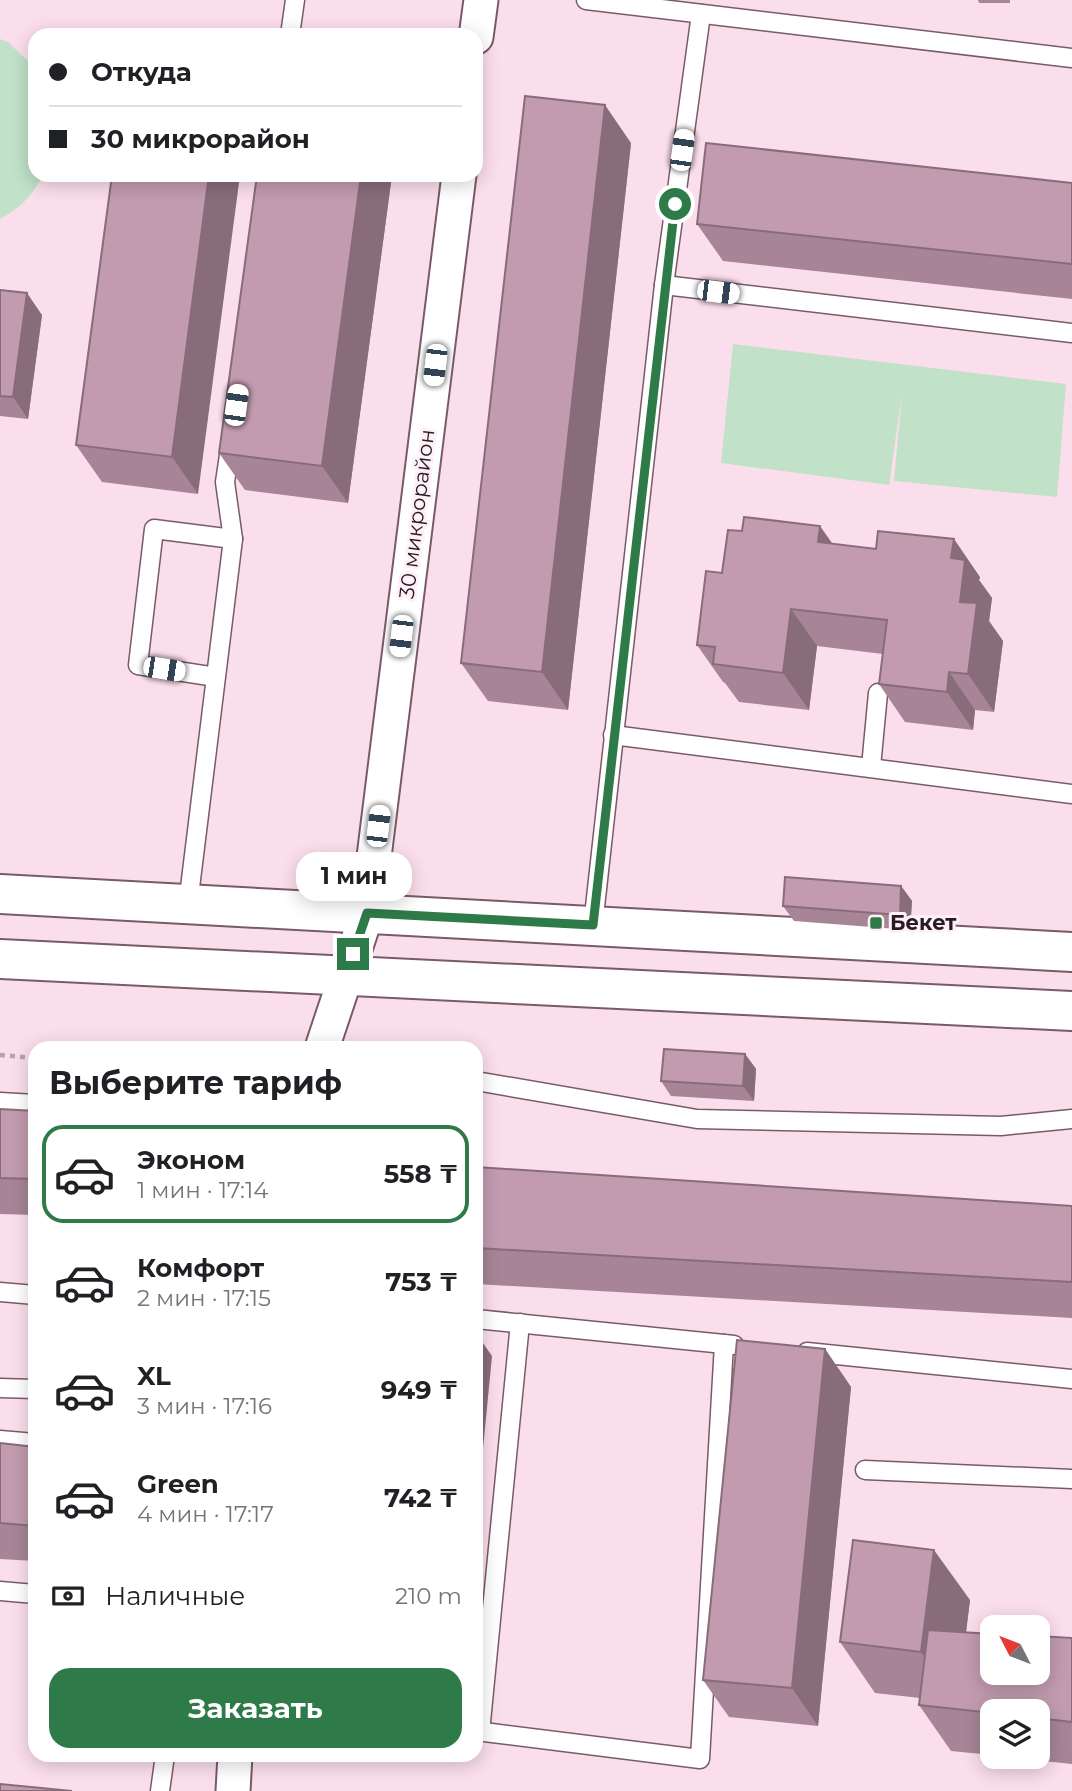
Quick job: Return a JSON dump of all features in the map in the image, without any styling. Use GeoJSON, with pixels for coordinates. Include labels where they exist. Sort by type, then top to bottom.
{"type":"FeatureCollection","features":[{"type":"Feature","properties":{"kind":"main road"},"geometry":{"type":"LineString","coordinates":[[0,894],[1072,952]]}},
{"type":"Feature","properties":{"kind":"main road"},"geometry":{"type":"LineString","coordinates":[[0,959],[1072,1011]]}},
{"type":"Feature","properties":{"kind":"street"},"geometry":{"type":"LineString","coordinates":[[477,28],[481,0]]}},
{"type":"Feature","properties":{"kind":"street","name":"30 микрорайон"},"geometry":{"type":"LineString","coordinates":[[326,1041],[367,913],[458,182]]}},
{"type":"Feature","properties":{"kind":"street"},"geometry":{"type":"LineString","coordinates":[[233,1791],[235,1762]]}},
{"type":"Feature","properties":{"kind":"lane"},"geometry":{"type":"LineString","coordinates":[[291,28],[295,0]]}},
{"type":"Feature","properties":{"kind":"lane"},"geometry":{"type":"LineString","coordinates":[[586,0],[1072,58]]}},
{"type":"Feature","properties":{"kind":"lane"},"geometry":{"type":"LineString","coordinates":[[593,925],[664,285],[701,14]]}},
{"type":"Feature","properties":{"kind":"lane"},"geometry":{"type":"LineString","coordinates":[[664,285],[1072,334]]}},
{"type":"Feature","properties":{"kind":"lane"},"geometry":{"type":"LineString","coordinates":[[188,904],[233,539],[225,482],[233,429]]}},
{"type":"Feature","properties":{"kind":"lane"},"geometry":{"type":"LineString","coordinates":[[216,677],[138,665],[154,529],[233,539]]}},
{"type":"Feature","properties":{"kind":"lane"},"geometry":{"type":"LineString","coordinates":[[871,767],[878,693]]}},
{"type":"Feature","properties":{"kind":"lane"},"geometry":{"type":"LineString","coordinates":[[613,736],[1072,794]]}},
{"type":"Feature","properties":{"kind":"lane"},"geometry":{"type":"LineString","coordinates":[[483,1082],[697,1119],[1001,1126],[1072,1119]]}},
{"type":"Feature","properties":{"kind":"lane"},"geometry":{"type":"LineString","coordinates":[[0,1102],[28,1104]]}},
{"type":"Feature","properties":{"kind":"lane"},"geometry":{"type":"LineString","coordinates":[[0,1292],[28,1294]]}},
{"type":"Feature","properties":{"kind":"lane"},"geometry":{"type":"LineString","coordinates":[[483,1320],[750,1346]]}},
{"type":"Feature","properties":{"kind":"lane"},"geometry":{"type":"LineString","coordinates":[[483,1683],[520,1323]]}},
{"type":"Feature","properties":{"kind":"lane"},"geometry":{"type":"LineString","coordinates":[[483,1733],[700,1759],[723,1344]]}},
{"type":"Feature","properties":{"kind":"lane"},"geometry":{"type":"LineString","coordinates":[[790,1350],[1072,1379]]}},
{"type":"Feature","properties":{"kind":"lane"},"geometry":{"type":"LineString","coordinates":[[0,1388],[28,1389]]}},
{"type":"Feature","properties":{"kind":"lane"},"geometry":{"type":"LineString","coordinates":[[0,1440],[28,1442]]}},
{"type":"Feature","properties":{"kind":"lane"},"geometry":{"type":"LineString","coordinates":[[865,1471],[1072,1479]]}},
{"type":"Feature","properties":{"kind":"lane"},"geometry":{"type":"LineString","coordinates":[[0,1591],[28,1593]]}},
{"type":"Feature","properties":{"kind":"lane"},"geometry":{"type":"LineString","coordinates":[[160,1791],[164,1762]]}},
{"type":"Feature","properties":{"kind":"path"},"geometry":{"type":"LineString","coordinates":[[0,1055],[28,1057]]}},
{"type":"Feature","properties":{"kind":"green space"},"geometry":{"type":"Polygon","coordinates":[[[0,39],[8,42],[28,61],[28,182],[39,182],[25,200],[0,219],[0,39]]]}},
{"type":"Feature","properties":{"kind":"green space"},"geometry":{"type":"Polygon","coordinates":[[[733,344],[1066,384],[1057,497],[894,481],[902,393],[889,485],[721,463],[733,344]]]}},
{"type":"Feature","properties":{"kind":"building"},"geometry":{"type":"Polygon","coordinates":[[[525,96],[605,105],[542,672],[461,663],[525,96]]]}},
{"type":"Feature","properties":{"kind":"building"},"geometry":{"type":"Polygon","coordinates":[[[706,143],[1072,183],[1072,264],[697,224],[706,143]]]}},
{"type":"Feature","properties":{"kind":"building"},"geometry":{"type":"Polygon","coordinates":[[[111,182],[208,182],[172,457],[76,445],[111,182]]]}},
{"type":"Feature","properties":{"kind":"building"},"geometry":{"type":"Polygon","coordinates":[[[256,182],[360,182],[322,466],[219,453],[256,182]]]}},
{"type":"Feature","properties":{"kind":"building"},"geometry":{"type":"Polygon","coordinates":[[[0,290],[27,293],[13,397],[0,396],[0,290]]]}},
{"type":"Feature","properties":{"kind":"building"},"geometry":{"type":"Polygon","coordinates":[[[744,517],[820,526],[818,542],[876,549],[878,531],[954,539],[951,558],[965,560],[960,602],[977,603],[968,674],[949,672],[947,692],[879,684],[887,620],[791,609],[783,673],[713,664],[715,647],[697,645],[706,571],[722,573],[728,530],[742,531],[744,517]]]}},
{"type":"Feature","properties":{"kind":"building"},"geometry":{"type":"Polygon","coordinates":[[[785,877],[901,886],[900,915],[783,906],[785,877]]]}},
{"type":"Feature","properties":{"kind":"building"},"geometry":{"type":"Polygon","coordinates":[[[664,1049],[745,1054],[743,1086],[661,1081],[664,1049]]]}},
{"type":"Feature","properties":{"kind":"building"},"geometry":{"type":"Polygon","coordinates":[[[0,1109],[28,1111],[28,1179],[0,1178],[0,1109]]]}},
{"type":"Feature","properties":{"kind":"building"},"geometry":{"type":"Polygon","coordinates":[[[483,1167],[1072,1206],[1072,1282],[483,1248],[483,1167]]]}},
{"type":"Feature","properties":{"kind":"building"},"geometry":{"type":"Polygon","coordinates":[[[737,1340],[825,1349],[792,1688],[703,1680],[737,1340]]]}},
{"type":"Feature","properties":{"kind":"building"},"geometry":{"type":"Polygon","coordinates":[[[0,1443],[28,1446],[28,1525],[0,1523],[0,1443]]]}},
{"type":"Feature","properties":{"kind":"building"},"geometry":{"type":"Polygon","coordinates":[[[853,1540],[934,1550],[921,1652],[840,1642],[853,1540]]]}},
{"type":"Feature","properties":{"kind":"building"},"geometry":{"type":"Polygon","coordinates":[[[928,1630],[980,1633],[980,1685],[1050,1685],[1050,1637],[1072,1638],[1072,1722],[1050,1719],[1050,1699],[980,1699],[980,1712],[919,1705],[928,1630]]]}},
{"type":"Feature","properties":{"kind":"building"},"geometry":{"type":"Polygon","coordinates":[[[0,1784],[72,1791],[0,1791],[0,1784]]]}},
{"type":"Feature","properties":{"kind":"place","name":"Бекет"},"geometry":{"type":"Point","coordinates":[876,923]}},
{"type":"Feature","properties":{"kind":"route"},"geometry":{"type":"LineString","coordinates":[[353,954],[367,913],[593,925],[675,204]]}}]}
